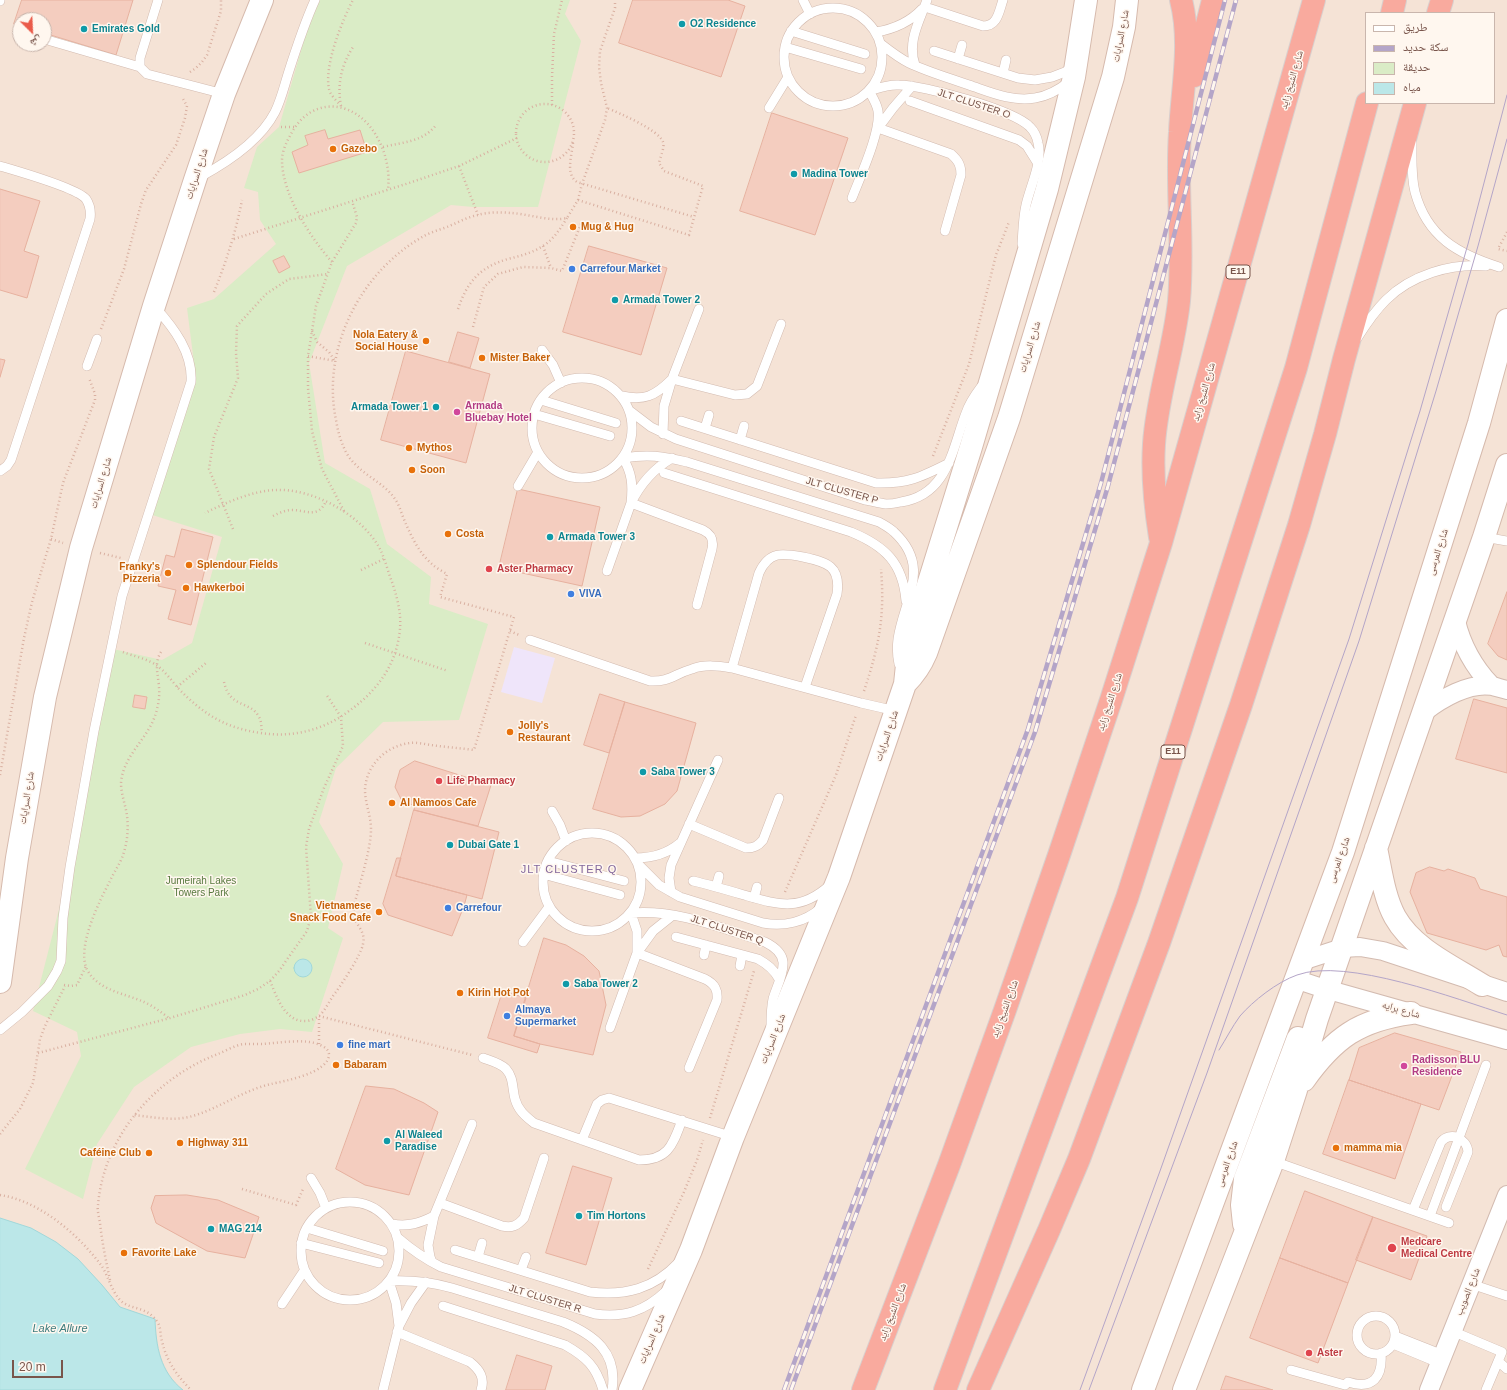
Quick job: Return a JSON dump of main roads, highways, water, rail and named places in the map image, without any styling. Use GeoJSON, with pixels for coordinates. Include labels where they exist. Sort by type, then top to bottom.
{"type":"FeatureCollection","features":[{"type":"Feature","properties":{"kind":"highway"},"geometry":{"type":"LineString","coordinates":[[1162,543],[1156,510],[1154,484],[1154,444],[1158,411],[1176,329],[1179,300],[1181,243],[1179,173],[1180,133],[1186,53],[1186,31],[1181,0]]}},
{"type":"Feature","properties":{"kind":"highway"},"geometry":{"type":"LineString","coordinates":[[1180,133],[1213,0]]}},
{"type":"Feature","properties":{"kind":"highway","name":"شارع الشيخ زايد"},"geometry":{"type":"LineString","coordinates":[[863,1390],[946,1172],[1007,1003],[1071,818],[1162,543],[1314,0]]}},
{"type":"Feature","properties":{"kind":"highway"},"geometry":{"type":"LineString","coordinates":[[1392,12],[1395,0]]}},
{"type":"Feature","properties":{"kind":"highway"},"geometry":{"type":"LineString","coordinates":[[1438,12],[1442,0]]}},
{"type":"Feature","properties":{"kind":"highway","name":"E11"},"geometry":{"type":"LineString","coordinates":[[945,1390],[1127,898],[1296,368],[1368,104]]}},
{"type":"Feature","properties":{"kind":"highway"},"geometry":{"type":"LineString","coordinates":[[978,1390],[1064,1195],[1159,944],[1271,615],[1325,434],[1344,359],[1413,109]]}},
{"type":"Feature","properties":{"kind":"main road","name":"شارع السرايات"},"geometry":{"type":"LineString","coordinates":[[0,982],[17,858],[46,698],[81,548],[154,306],[195,180],[224,94],[262,0]]}},
{"type":"Feature","properties":{"kind":"main road","name":"شارع السرايات"},"geometry":{"type":"LineString","coordinates":[[630,1390],[687,1259],[733,1137],[839,877],[905,684],[909,646],[972,447],[1047,188],[1075,71],[1086,0]]}},
{"type":"Feature","properties":{"kind":"main road","name":"شارع السرايات"},"geometry":{"type":"LineString","coordinates":[[905,684],[921,665],[926,653],[1009,418],[1113,77],[1124,27],[1128,0]]}},
{"type":"Feature","properties":{"kind":"main road","name":"شارع المرسى"},"geometry":{"type":"LineString","coordinates":[[1143,1390],[1343,852],[1476,431],[1507,320]]}},
{"type":"Feature","properties":{"kind":"main road"},"geometry":{"type":"LineString","coordinates":[[1246,1231],[1242,1205],[1245,1180],[1291,1057],[1325,988],[1345,940],[1456,621],[1507,465]]}},
{"type":"Feature","properties":{"kind":"main road"},"geometry":{"type":"LineString","coordinates":[[1376,848],[1386,893],[1394,916],[1404,931],[1416,943],[1426,950],[1482,985]]}},
{"type":"Feature","properties":{"kind":"main road"},"geometry":{"type":"LineString","coordinates":[[1343,852],[1330,917],[1336,928],[1342,931],[1345,940]]}},
{"type":"Feature","properties":{"kind":"main road"},"geometry":{"type":"LineString","coordinates":[[1184,1390],[1272,1161],[1296,1090],[1325,988],[1324,977],[1321,971],[1316,967],[1309,966],[1298,971]]}},
{"type":"Feature","properties":{"kind":"main road"},"geometry":{"type":"LineString","coordinates":[[1296,1090],[1316,1062],[1341,1038],[1372,1021],[1389,1016],[1411,1013]]}},
{"type":"Feature","properties":{"kind":"water"},"geometry":{"type":"Polygon","coordinates":[[[299,959],[307,959],[312,964],[310,975],[307,977],[299,977],[294,972],[294,964],[299,959]]]}},
{"type":"Feature","properties":{"kind":"water","name":"Lake Allure"},"geometry":{"type":"Polygon","coordinates":[[[0,1218],[31,1228],[56,1242],[78,1259],[120,1307],[155,1319],[158,1349],[164,1367],[175,1383],[183,1390],[0,1390],[0,1218]]]}},
{"type":"Feature","properties":{"kind":"tram line"},"geometry":{"type":"LineString","coordinates":[[1080,1390],[1160,1171],[1349,639],[1420,411],[1468,244],[1507,95]]}},
{"type":"Feature","properties":{"kind":"tram line"},"geometry":{"type":"LineString","coordinates":[[1089,1390],[1207,1073],[1359,641],[1436,391],[1507,139]]}},
{"type":"Feature","properties":{"kind":"tram line"},"geometry":{"type":"LineString","coordinates":[[1219,1050],[1234,1024],[1258,998],[1289,978],[1318,971],[1343,971],[1401,982],[1507,1015]]}},
{"type":"Feature","properties":{"kind":"railway"},"geometry":{"type":"LineString","coordinates":[[784,1390],[1028,729],[1101,483],[1225,0]]}},
{"type":"Feature","properties":{"kind":"railway"},"geometry":{"type":"LineString","coordinates":[[791,1390],[1035,732],[1108,486],[1236,0]]}},
{"type":"Feature","properties":{"kind":"place","name":"O2 Residence"},"geometry":{"type":"Point","coordinates":[682,24]}},
{"type":"Feature","properties":{"kind":"place","name":"Emirates Gold"},"geometry":{"type":"Point","coordinates":[84,29]}},
{"type":"Feature","properties":{"kind":"place","name":"Gazebo"},"geometry":{"type":"Point","coordinates":[333,149]}},
{"type":"Feature","properties":{"kind":"place","name":"Madina Tower"},"geometry":{"type":"Point","coordinates":[794,174]}},
{"type":"Feature","properties":{"kind":"place","name":"Mug & Hug"},"geometry":{"type":"Point","coordinates":[573,227]}},
{"type":"Feature","properties":{"kind":"place","name":"Carrefour Market"},"geometry":{"type":"Point","coordinates":[572,269]}},
{"type":"Feature","properties":{"kind":"place","name":"Armada Tower 2"},"geometry":{"type":"Point","coordinates":[615,300]}},
{"type":"Feature","properties":{"kind":"place","name":"Nola Eatery & Social House"},"geometry":{"type":"Point","coordinates":[426,341]}},
{"type":"Feature","properties":{"kind":"place","name":"Mister Baker"},"geometry":{"type":"Point","coordinates":[482,358]}},
{"type":"Feature","properties":{"kind":"place","name":"Armada Tower 1"},"geometry":{"type":"Point","coordinates":[436,407]}},
{"type":"Feature","properties":{"kind":"place","name":"Armada Bluebay Hotel"},"geometry":{"type":"Point","coordinates":[457,412]}},
{"type":"Feature","properties":{"kind":"place","name":"Mythos"},"geometry":{"type":"Point","coordinates":[409,448]}},
{"type":"Feature","properties":{"kind":"place","name":"Soon"},"geometry":{"type":"Point","coordinates":[412,470]}},
{"type":"Feature","properties":{"kind":"place","name":"Costa"},"geometry":{"type":"Point","coordinates":[448,534]}},
{"type":"Feature","properties":{"kind":"place","name":"Armada Tower 3"},"geometry":{"type":"Point","coordinates":[550,537]}},
{"type":"Feature","properties":{"kind":"place","name":"Splendour Fields"},"geometry":{"type":"Point","coordinates":[189,565]}},
{"type":"Feature","properties":{"kind":"place","name":"Aster Pharmacy"},"geometry":{"type":"Point","coordinates":[489,569]}},
{"type":"Feature","properties":{"kind":"place","name":"Franky's Pizzeria"},"geometry":{"type":"Point","coordinates":[168,573]}},
{"type":"Feature","properties":{"kind":"place","name":"Hawkerboi"},"geometry":{"type":"Point","coordinates":[186,588]}},
{"type":"Feature","properties":{"kind":"place","name":"VIVA"},"geometry":{"type":"Point","coordinates":[571,594]}},
{"type":"Feature","properties":{"kind":"place","name":"Jolly's Restaurant"},"geometry":{"type":"Point","coordinates":[510,732]}},
{"type":"Feature","properties":{"kind":"place","name":"Saba Tower 3"},"geometry":{"type":"Point","coordinates":[643,772]}},
{"type":"Feature","properties":{"kind":"place","name":"Life Pharmacy"},"geometry":{"type":"Point","coordinates":[439,781]}},
{"type":"Feature","properties":{"kind":"place","name":"Al Namoos Cafe"},"geometry":{"type":"Point","coordinates":[392,803]}},
{"type":"Feature","properties":{"kind":"place","name":"Dubai Gate 1"},"geometry":{"type":"Point","coordinates":[450,845]}},
{"type":"Feature","properties":{"kind":"place","name":"Carrefour"},"geometry":{"type":"Point","coordinates":[448,908]}},
{"type":"Feature","properties":{"kind":"place","name":"Vietnamese Snack Food Cafe"},"geometry":{"type":"Point","coordinates":[379,912]}},
{"type":"Feature","properties":{"kind":"place","name":"Saba Tower 2"},"geometry":{"type":"Point","coordinates":[566,984]}},
{"type":"Feature","properties":{"kind":"place","name":"Kirin Hot Pot"},"geometry":{"type":"Point","coordinates":[460,993]}},
{"type":"Feature","properties":{"kind":"place","name":"Almaya Supermarket"},"geometry":{"type":"Point","coordinates":[507,1016]}},
{"type":"Feature","properties":{"kind":"place","name":"fine mart"},"geometry":{"type":"Point","coordinates":[340,1045]}},
{"type":"Feature","properties":{"kind":"place","name":"Babaram"},"geometry":{"type":"Point","coordinates":[336,1065]}},
{"type":"Feature","properties":{"kind":"place","name":"Radisson BLU Residence"},"geometry":{"type":"Point","coordinates":[1404,1066]}},
{"type":"Feature","properties":{"kind":"place","name":"Al Waleed Paradise"},"geometry":{"type":"Point","coordinates":[387,1141]}},
{"type":"Feature","properties":{"kind":"place","name":"Highway 311"},"geometry":{"type":"Point","coordinates":[180,1143]}},
{"type":"Feature","properties":{"kind":"place","name":"mamma mia"},"geometry":{"type":"Point","coordinates":[1336,1148]}},
{"type":"Feature","properties":{"kind":"place","name":"Caféine Club"},"geometry":{"type":"Point","coordinates":[149,1153]}},
{"type":"Feature","properties":{"kind":"place","name":"Tim Hortons"},"geometry":{"type":"Point","coordinates":[579,1216]}},
{"type":"Feature","properties":{"kind":"place","name":"MAG 214"},"geometry":{"type":"Point","coordinates":[211,1229]}},
{"type":"Feature","properties":{"kind":"place","name":"Medcare Medical Centre"},"geometry":{"type":"Point","coordinates":[1392,1248]}},
{"type":"Feature","properties":{"kind":"place","name":"Favorite Lake"},"geometry":{"type":"Point","coordinates":[124,1253]}},
{"type":"Feature","properties":{"kind":"place","name":"Aster"},"geometry":{"type":"Point","coordinates":[1309,1353]}},
{"type":"Feature","properties":{"kind":"district","name":"JLT CLUSTER Q"},"geometry":{"type":"Point","coordinates":[569,870]}},
{"type":"Feature","properties":{"kind":"park label","name":"Jumeirah Lakes Towers Park"},"geometry":{"type":"Point","coordinates":[201,886]}}]}
